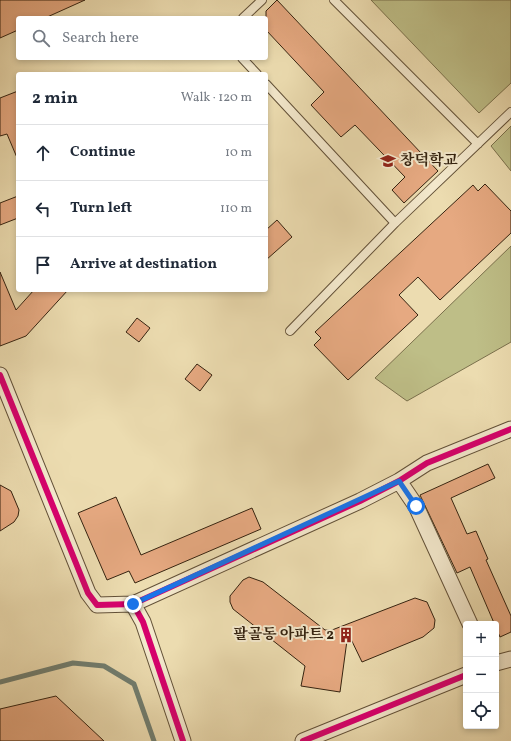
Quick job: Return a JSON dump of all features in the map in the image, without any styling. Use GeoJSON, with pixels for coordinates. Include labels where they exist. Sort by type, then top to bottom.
{"type":"FeatureCollection","features":[{"type":"Feature","properties":{"kind":"street"},"geometry":{"type":"LineString","coordinates":[[0,375],[88,593],[97,605],[133,604],[399,481],[427,463],[511,429]]}},
{"type":"Feature","properties":{"kind":"street"},"geometry":{"type":"LineString","coordinates":[[399,481],[416,506],[469,621]]}},
{"type":"Feature","properties":{"kind":"street"},"geometry":{"type":"LineString","coordinates":[[133,604],[143,622],[183,741]]}},
{"type":"Feature","properties":{"kind":"street"},"geometry":{"type":"LineString","coordinates":[[499,662],[511,659]]}},
{"type":"Feature","properties":{"kind":"street"},"geometry":{"type":"LineString","coordinates":[[303,741],[463,676]]}},
{"type":"Feature","properties":{"kind":"lane"},"geometry":{"type":"LineString","coordinates":[[245,16],[262,0]]}},
{"type":"Feature","properties":{"kind":"lane"},"geometry":{"type":"LineString","coordinates":[[334,0],[478,144]]}},
{"type":"Feature","properties":{"kind":"lane"},"geometry":{"type":"LineString","coordinates":[[244,60],[255,72]]}},
{"type":"Feature","properties":{"kind":"lane"},"geometry":{"type":"LineString","coordinates":[[268,86],[395,223]]}},
{"type":"Feature","properties":{"kind":"lane"},"geometry":{"type":"LineString","coordinates":[[290,330],[395,223],[511,112]]}},
{"type":"Feature","properties":{"kind":"green space"},"geometry":{"type":"Polygon","coordinates":[[[371,0],[511,0],[511,83],[479,113],[371,0]]]}},
{"type":"Feature","properties":{"kind":"green space"},"geometry":{"type":"Polygon","coordinates":[[[511,126],[511,171],[491,146],[511,126]]]}},
{"type":"Feature","properties":{"kind":"green space"},"geometry":{"type":"Polygon","coordinates":[[[511,246],[511,342],[407,401],[375,378],[511,246]]]}},
{"type":"Feature","properties":{"kind":"building"},"geometry":{"type":"Polygon","coordinates":[[[0,0],[85,0],[49,16],[16,16],[16,31],[0,38],[0,0]]]}},
{"type":"Feature","properties":{"kind":"building"},"geometry":{"type":"Polygon","coordinates":[[[277,0],[438,171],[404,203],[392,190],[405,177],[355,125],[341,137],[311,105],[324,92],[268,32],[268,16],[266,16],[266,11],[277,0]]]}},
{"type":"Feature","properties":{"kind":"building"},"geometry":{"type":"Polygon","coordinates":[[[16,92],[16,155],[7,134],[0,136],[0,98],[16,92]]]}},
{"type":"Feature","properties":{"kind":"building"},"geometry":{"type":"Polygon","coordinates":[[[485,184],[511,211],[511,233],[440,300],[418,277],[399,295],[418,315],[348,380],[314,345],[321,338],[315,332],[473,185],[478,191],[485,184]]]}},
{"type":"Feature","properties":{"kind":"building"},"geometry":{"type":"Polygon","coordinates":[[[16,197],[16,219],[0,225],[0,203],[16,197]]]}},
{"type":"Feature","properties":{"kind":"building"},"geometry":{"type":"Polygon","coordinates":[[[277,220],[292,237],[268,258],[268,228],[277,220]]]}},
{"type":"Feature","properties":{"kind":"building"},"geometry":{"type":"Polygon","coordinates":[[[0,272],[16,310],[32,292],[66,292],[26,336],[0,346],[0,272]]]}},
{"type":"Feature","properties":{"kind":"building"},"geometry":{"type":"Polygon","coordinates":[[[137,318],[150,328],[139,342],[126,332],[137,318]]]}},
{"type":"Feature","properties":{"kind":"building"},"geometry":{"type":"Polygon","coordinates":[[[197,364],[212,375],[200,391],[185,379],[197,364]]]}},
{"type":"Feature","properties":{"kind":"building"},"geometry":{"type":"Polygon","coordinates":[[[488,464],[495,478],[451,498],[467,534],[476,531],[488,559],[486,560],[511,616],[511,632],[500,637],[499,621],[493,621],[470,567],[457,573],[420,495],[488,464]]]}},
{"type":"Feature","properties":{"kind":"building"},"geometry":{"type":"Polygon","coordinates":[[[0,485],[11,491],[19,510],[18,516],[14,522],[0,531],[0,485]]]}},
{"type":"Feature","properties":{"kind":"building"},"geometry":{"type":"Polygon","coordinates":[[[116,497],[141,555],[252,508],[261,529],[135,583],[129,571],[107,580],[78,513],[116,497]]]}},
{"type":"Feature","properties":{"kind":"building","name":"팔골동 아파트 2"},"geometry":{"type":"Polygon","coordinates":[[[249,577],[263,582],[325,630],[332,630],[415,598],[427,602],[435,620],[434,628],[423,637],[362,662],[348,633],[340,692],[301,686],[305,666],[233,609],[230,602],[230,596],[243,580],[249,577]]]}},
{"type":"Feature","properties":{"kind":"building"},"geometry":{"type":"Polygon","coordinates":[[[56,696],[104,741],[0,741],[0,709],[56,696]]]}},
{"type":"Feature","properties":{"kind":"waterway"},"geometry":{"type":"LineString","coordinates":[[0,682],[73,663],[104,666],[134,684],[154,741]]}},
{"type":"Feature","properties":{"kind":"cycle path"},"geometry":{"type":"LineString","coordinates":[[0,375],[88,593],[97,605],[133,604],[360,501],[399,481],[427,463],[511,429]]}},
{"type":"Feature","properties":{"kind":"cycle path"},"geometry":{"type":"LineString","coordinates":[[133,604],[143,622],[183,741]]}},
{"type":"Feature","properties":{"kind":"cycle path"},"geometry":{"type":"LineString","coordinates":[[303,741],[463,676]]}},
{"type":"Feature","properties":{"kind":"place","name":"창덕학교"},"geometry":{"type":"Point","coordinates":[388,161]}},
{"type":"Feature","properties":{"kind":"place","name":"팔골동 아파트 2"},"geometry":{"type":"Point","coordinates":[346,635]}},
{"type":"Feature","properties":{"kind":"route"},"geometry":{"type":"LineString","coordinates":[[133,604],[360,501],[399,481],[416,506]]}}]}
